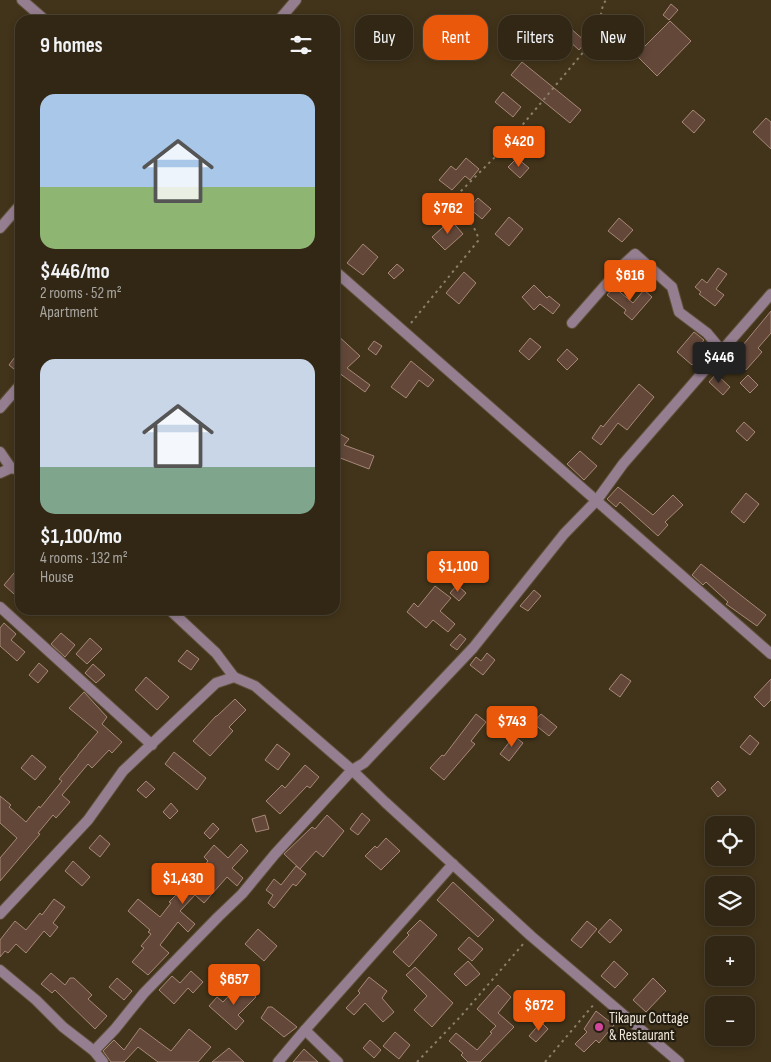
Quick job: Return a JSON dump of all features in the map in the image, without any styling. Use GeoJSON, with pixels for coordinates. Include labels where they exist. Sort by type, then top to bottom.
{"type":"FeatureCollection","features":[{"type":"Feature","properties":{"kind":"street"},"geometry":{"type":"LineString","coordinates":[[22,0],[39,15]]}},
{"type":"Feature","properties":{"kind":"street"},"geometry":{"type":"LineString","coordinates":[[283,15],[296,0]]}},
{"type":"Feature","properties":{"kind":"street"},"geometry":{"type":"LineString","coordinates":[[0,228],[15,211]]}},
{"type":"Feature","properties":{"kind":"street"},"geometry":{"type":"LineString","coordinates":[[572,323],[635,254],[672,287],[680,312],[707,333],[722,351]]}},
{"type":"Feature","properties":{"kind":"street"},"geometry":{"type":"LineString","coordinates":[[340,275],[771,654]]}},
{"type":"Feature","properties":{"kind":"street"},"geometry":{"type":"LineString","coordinates":[[94,1052],[144,993],[242,894],[275,854],[352,770],[364,763],[374,753],[473,648],[564,534],[597,500],[623,464],[771,294]]}},
{"type":"Feature","properties":{"kind":"street"},"geometry":{"type":"LineString","coordinates":[[0,408],[15,391]]}},
{"type":"Feature","properties":{"kind":"street"},"geometry":{"type":"LineString","coordinates":[[0,452],[15,469],[0,473]]}},
{"type":"Feature","properties":{"kind":"street"},"geometry":{"type":"LineString","coordinates":[[0,608],[152,745]]}},
{"type":"Feature","properties":{"kind":"street"},"geometry":{"type":"LineString","coordinates":[[175,615],[216,653],[234,678],[255,686],[352,770],[531,936],[679,1062]]}},
{"type":"Feature","properties":{"kind":"street"},"geometry":{"type":"LineString","coordinates":[[0,914],[88,820],[123,771],[216,684],[234,678]]}},
{"type":"Feature","properties":{"kind":"street"},"geometry":{"type":"LineString","coordinates":[[278,1062],[453,864]]}},
{"type":"Feature","properties":{"kind":"street"},"geometry":{"type":"LineString","coordinates":[[0,970],[36,1000],[103,1062]]}},
{"type":"Feature","properties":{"kind":"street"},"geometry":{"type":"LineString","coordinates":[[305,1030],[338,1062]]}},
{"type":"Feature","properties":{"kind":"path"},"geometry":{"type":"LineString","coordinates":[[404,331],[478,241],[475,229],[451,203],[499,153],[596,38],[606,0]]}},
{"type":"Feature","properties":{"kind":"path"},"geometry":{"type":"LineString","coordinates":[[417,1062],[461,1016],[531,936]]}},
{"type":"Feature","properties":{"kind":"path"},"geometry":{"type":"LineString","coordinates":[[545,1062],[601,995]]}},
{"type":"Feature","properties":{"kind":"building"},"geometry":{"type":"Polygon","coordinates":[[[671,4],[678,10],[669,20],[663,15],[671,4]]]}},
{"type":"Feature","properties":{"kind":"building"},"geometry":{"type":"Polygon","coordinates":[[[670,21],[691,41],[657,76],[641,60],[644,60],[644,47],[670,21]]]}},
{"type":"Feature","properties":{"kind":"building"},"geometry":{"type":"Polygon","coordinates":[[[572,30],[582,38],[582,47],[579,50],[572,44],[572,30]]]}},
{"type":"Feature","properties":{"kind":"building"},"geometry":{"type":"Polygon","coordinates":[[[522,62],[581,110],[570,123],[511,75],[522,62]]]}},
{"type":"Feature","properties":{"kind":"building"},"geometry":{"type":"Polygon","coordinates":[[[503,92],[521,107],[513,117],[495,102],[503,92]]]}},
{"type":"Feature","properties":{"kind":"building"},"geometry":{"type":"Polygon","coordinates":[[[693,110],[705,120],[694,133],[682,122],[693,110]]]}},
{"type":"Feature","properties":{"kind":"building"},"geometry":{"type":"Polygon","coordinates":[[[766,118],[771,122],[771,149],[753,132],[766,118]]]}},
{"type":"Feature","properties":{"kind":"building"},"geometry":{"type":"Polygon","coordinates":[[[466,158],[479,169],[470,180],[465,176],[452,190],[439,180],[451,166],[456,170],[466,158]]]}},
{"type":"Feature","properties":{"kind":"building"},"geometry":{"type":"Polygon","coordinates":[[[517,158],[529,168],[520,178],[508,167],[517,158]]]}},
{"type":"Feature","properties":{"kind":"building"},"geometry":{"type":"Polygon","coordinates":[[[478,198],[491,209],[482,219],[469,208],[478,198]]]}},
{"type":"Feature","properties":{"kind":"building"},"geometry":{"type":"Polygon","coordinates":[[[509,217],[523,229],[509,246],[495,234],[509,217]]]}},
{"type":"Feature","properties":{"kind":"building"},"geometry":{"type":"Polygon","coordinates":[[[619,218],[633,230],[622,242],[608,231],[619,218]]]}},
{"type":"Feature","properties":{"kind":"building"},"geometry":{"type":"Polygon","coordinates":[[[451,220],[463,234],[445,250],[432,237],[451,220]]]}},
{"type":"Feature","properties":{"kind":"building"},"geometry":{"type":"Polygon","coordinates":[[[363,244],[378,257],[363,275],[347,263],[363,244]]]}},
{"type":"Feature","properties":{"kind":"building"},"geometry":{"type":"Polygon","coordinates":[[[397,264],[404,270],[394,279],[388,273],[397,264]]]}},
{"type":"Feature","properties":{"kind":"building"},"geometry":{"type":"Polygon","coordinates":[[[718,268],[727,274],[716,289],[724,295],[715,306],[699,294],[701,292],[695,287],[702,279],[707,283],[718,268]]]}},
{"type":"Feature","properties":{"kind":"building"},"geometry":{"type":"Polygon","coordinates":[[[464,272],[476,283],[459,304],[446,293],[464,272]]]}},
{"type":"Feature","properties":{"kind":"building"},"geometry":{"type":"Polygon","coordinates":[[[534,285],[547,298],[549,296],[560,305],[553,314],[540,304],[534,310],[522,297],[534,285]]]}},
{"type":"Feature","properties":{"kind":"building"},"geometry":{"type":"Polygon","coordinates":[[[614,287],[633,303],[644,290],[652,297],[632,320],[624,313],[626,310],[607,295],[614,287]]]}},
{"type":"Feature","properties":{"kind":"building"},"geometry":{"type":"Polygon","coordinates":[[[771,311],[771,333],[758,348],[762,352],[746,370],[733,357],[771,311]]]}},
{"type":"Feature","properties":{"kind":"building"},"geometry":{"type":"Polygon","coordinates":[[[694,332],[704,340],[695,351],[701,356],[692,365],[677,352],[694,332]]]}},
{"type":"Feature","properties":{"kind":"building"},"geometry":{"type":"Polygon","coordinates":[[[340,338],[360,356],[347,368],[370,385],[365,392],[340,374],[340,338]]]}},
{"type":"Feature","properties":{"kind":"building"},"geometry":{"type":"Polygon","coordinates":[[[530,338],[541,347],[529,360],[519,351],[530,338]]]}},
{"type":"Feature","properties":{"kind":"building"},"geometry":{"type":"Polygon","coordinates":[[[374,341],[382,346],[376,355],[368,349],[374,341]]]}},
{"type":"Feature","properties":{"kind":"building"},"geometry":{"type":"Polygon","coordinates":[[[567,349],[578,359],[567,370],[557,360],[567,349]]]}},
{"type":"Feature","properties":{"kind":"building"},"geometry":{"type":"Polygon","coordinates":[[[15,357],[15,370],[9,365],[15,357]]]}},
{"type":"Feature","properties":{"kind":"building"},"geometry":{"type":"Polygon","coordinates":[[[411,361],[434,380],[428,387],[419,380],[406,398],[391,387],[411,361]]]}},
{"type":"Feature","properties":{"kind":"building"},"geometry":{"type":"Polygon","coordinates":[[[716,374],[730,387],[723,395],[709,382],[716,374]]]}},
{"type":"Feature","properties":{"kind":"building"},"geometry":{"type":"Polygon","coordinates":[[[748,375],[758,385],[750,393],[740,383],[748,375]]]}},
{"type":"Feature","properties":{"kind":"building"},"geometry":{"type":"Polygon","coordinates":[[[639,384],[654,397],[627,430],[618,423],[601,445],[592,438],[601,425],[603,427],[639,384]]]}},
{"type":"Feature","properties":{"kind":"building"},"geometry":{"type":"Polygon","coordinates":[[[744,422],[755,432],[747,441],[736,431],[744,422]]]}},
{"type":"Feature","properties":{"kind":"building"},"geometry":{"type":"Polygon","coordinates":[[[340,434],[349,439],[344,445],[374,456],[369,469],[340,458],[340,434]]]}},
{"type":"Feature","properties":{"kind":"building"},"geometry":{"type":"Polygon","coordinates":[[[580,451],[597,466],[584,480],[567,464],[580,451]]]}},
{"type":"Feature","properties":{"kind":"building"},"geometry":{"type":"Polygon","coordinates":[[[618,487],[653,515],[673,495],[683,505],[665,522],[668,525],[658,536],[620,502],[616,507],[607,499],[618,487]]]}},
{"type":"Feature","properties":{"kind":"building"},"geometry":{"type":"Polygon","coordinates":[[[746,493],[759,504],[744,523],[731,512],[746,493]]]}},
{"type":"Feature","properties":{"kind":"building"},"geometry":{"type":"Polygon","coordinates":[[[701,564],[766,615],[757,626],[726,604],[728,602],[706,582],[703,585],[692,575],[701,564]]]}},
{"type":"Feature","properties":{"kind":"building"},"geometry":{"type":"Polygon","coordinates":[[[14,573],[14,594],[4,585],[14,573]]]}},
{"type":"Feature","properties":{"kind":"building"},"geometry":{"type":"Polygon","coordinates":[[[457,585],[466,593],[459,601],[450,593],[457,585]]]}},
{"type":"Feature","properties":{"kind":"building"},"geometry":{"type":"Polygon","coordinates":[[[435,586],[451,598],[440,611],[455,624],[448,632],[433,620],[426,628],[407,612],[414,603],[418,607],[435,586]]]}},
{"type":"Feature","properties":{"kind":"building"},"geometry":{"type":"Polygon","coordinates":[[[534,590],[541,596],[528,611],[520,606],[534,590]]]}},
{"type":"Feature","properties":{"kind":"building"},"geometry":{"type":"Polygon","coordinates":[[[4,623],[16,634],[11,640],[25,652],[17,661],[0,646],[0,628],[4,623]]]}},
{"type":"Feature","properties":{"kind":"building"},"geometry":{"type":"Polygon","coordinates":[[[61,633],[75,645],[65,657],[51,644],[61,633]]]}},
{"type":"Feature","properties":{"kind":"building"},"geometry":{"type":"Polygon","coordinates":[[[460,634],[466,639],[457,650],[450,645],[460,634]]]}},
{"type":"Feature","properties":{"kind":"building"},"geometry":{"type":"Polygon","coordinates":[[[90,638],[102,649],[87,664],[76,654],[90,638]]]}},
{"type":"Feature","properties":{"kind":"building"},"geometry":{"type":"Polygon","coordinates":[[[187,650],[199,659],[191,670],[178,661],[187,650]]]}},
{"type":"Feature","properties":{"kind":"building"},"geometry":{"type":"Polygon","coordinates":[[[487,653],[495,660],[483,675],[470,665],[476,657],[481,661],[487,653]]]}},
{"type":"Feature","properties":{"kind":"building"},"geometry":{"type":"Polygon","coordinates":[[[39,663],[48,671],[38,683],[29,675],[39,663]]]}},
{"type":"Feature","properties":{"kind":"building"},"geometry":{"type":"Polygon","coordinates":[[[93,664],[105,675],[96,683],[85,673],[93,664]]]}},
{"type":"Feature","properties":{"kind":"building"},"geometry":{"type":"Polygon","coordinates":[[[621,674],[631,681],[620,697],[609,689],[621,674]]]}},
{"type":"Feature","properties":{"kind":"building"},"geometry":{"type":"Polygon","coordinates":[[[146,677],[169,697],[157,710],[135,690],[146,677]]]}},
{"type":"Feature","properties":{"kind":"building"},"geometry":{"type":"Polygon","coordinates":[[[771,679],[771,700],[764,707],[754,697],[771,679]]]}},
{"type":"Feature","properties":{"kind":"building"},"geometry":{"type":"Polygon","coordinates":[[[84,692],[107,717],[102,724],[122,742],[112,753],[109,750],[92,768],[88,764],[62,795],[70,802],[56,818],[53,815],[38,833],[40,834],[0,881],[0,858],[17,838],[0,823],[0,796],[26,822],[62,781],[59,779],[98,732],[69,708],[84,692]]]}},
{"type":"Feature","properties":{"kind":"building"},"geometry":{"type":"Polygon","coordinates":[[[235,699],[246,710],[229,727],[233,731],[210,756],[193,741],[235,699]]]}},
{"type":"Feature","properties":{"kind":"building"},"geometry":{"type":"Polygon","coordinates":[[[476,714],[486,722],[471,741],[475,744],[444,780],[430,768],[442,755],[444,756],[476,714]]]}},
{"type":"Feature","properties":{"kind":"building"},"geometry":{"type":"Polygon","coordinates":[[[541,714],[557,727],[549,736],[533,723],[541,714]]]}},
{"type":"Feature","properties":{"kind":"building"},"geometry":{"type":"Polygon","coordinates":[[[750,735],[759,743],[750,755],[740,747],[750,735]]]}},
{"type":"Feature","properties":{"kind":"building"},"geometry":{"type":"Polygon","coordinates":[[[514,736],[523,743],[509,761],[500,754],[514,736]]]}},
{"type":"Feature","properties":{"kind":"building"},"geometry":{"type":"Polygon","coordinates":[[[277,744],[290,754],[278,770],[265,760],[277,744]]]}},
{"type":"Feature","properties":{"kind":"building"},"geometry":{"type":"Polygon","coordinates":[[[174,752],[206,778],[197,790],[165,764],[174,752]]]}},
{"type":"Feature","properties":{"kind":"building"},"geometry":{"type":"Polygon","coordinates":[[[32,755],[46,767],[35,780],[21,768],[32,755]]]}},
{"type":"Feature","properties":{"kind":"building"},"geometry":{"type":"Polygon","coordinates":[[[305,765],[319,777],[310,788],[307,786],[280,814],[266,801],[282,785],[285,788],[305,765]]]}},
{"type":"Feature","properties":{"kind":"building"},"geometry":{"type":"Polygon","coordinates":[[[146,781],[155,789],[146,798],[137,790],[146,781]]]}},
{"type":"Feature","properties":{"kind":"building"},"geometry":{"type":"Polygon","coordinates":[[[718,781],[726,790],[718,797],[711,788],[718,781]]]}},
{"type":"Feature","properties":{"kind":"building"},"geometry":{"type":"Polygon","coordinates":[[[171,803],[178,811],[170,819],[163,812],[171,803]]]}},
{"type":"Feature","properties":{"kind":"building"},"geometry":{"type":"Polygon","coordinates":[[[362,813],[370,820],[358,835],[350,829],[362,813]]]}},
{"type":"Feature","properties":{"kind":"building"},"geometry":{"type":"Polygon","coordinates":[[[265,815],[269,829],[256,832],[252,819],[265,815]]]}},
{"type":"Feature","properties":{"kind":"building"},"geometry":{"type":"Polygon","coordinates":[[[327,815],[344,831],[323,857],[316,851],[300,869],[284,854],[312,827],[315,829],[327,815]]]}},
{"type":"Feature","properties":{"kind":"building"},"geometry":{"type":"Polygon","coordinates":[[[213,823],[219,829],[210,839],[204,833],[213,823]]]}},
{"type":"Feature","properties":{"kind":"building"},"geometry":{"type":"Polygon","coordinates":[[[100,835],[110,844],[100,857],[89,848],[100,835]]]}},
{"type":"Feature","properties":{"kind":"building"},"geometry":{"type":"Polygon","coordinates":[[[386,838],[400,851],[381,870],[365,856],[375,846],[377,848],[386,838]]]}},
{"type":"Feature","properties":{"kind":"building"},"geometry":{"type":"Polygon","coordinates":[[[241,844],[248,851],[232,868],[243,878],[237,886],[227,877],[204,903],[195,895],[180,911],[195,924],[188,932],[178,922],[160,945],[169,953],[148,975],[132,962],[144,948],[141,946],[151,934],[148,932],[150,930],[128,911],[138,899],[160,917],[171,903],[169,902],[176,895],[179,897],[208,861],[204,857],[214,845],[228,858],[241,844]]]}},
{"type":"Feature","properties":{"kind":"building"},"geometry":{"type":"Polygon","coordinates":[[[73,861],[90,877],[82,886],[65,871],[73,861]]]}},
{"type":"Feature","properties":{"kind":"building"},"geometry":{"type":"Polygon","coordinates":[[[296,866],[306,874],[296,886],[293,884],[274,908],[268,903],[273,895],[266,890],[274,879],[281,885],[296,866]]]}},
{"type":"Feature","properties":{"kind":"building"},"geometry":{"type":"Polygon","coordinates":[[[453,882],[494,920],[478,937],[437,900],[453,882]]]}},
{"type":"Feature","properties":{"kind":"building"},"geometry":{"type":"Polygon","coordinates":[[[54,899],[65,907],[53,923],[58,927],[50,937],[44,931],[26,953],[16,944],[8,953],[5,951],[0,957],[0,940],[15,921],[26,930],[40,913],[42,915],[54,899]]]}},
{"type":"Feature","properties":{"kind":"building"},"geometry":{"type":"Polygon","coordinates":[[[610,919],[622,930],[610,943],[598,932],[610,919]]]}},
{"type":"Feature","properties":{"kind":"building"},"geometry":{"type":"Polygon","coordinates":[[[420,920],[437,935],[409,967],[393,952],[409,935],[407,933],[420,920]]]}},
{"type":"Feature","properties":{"kind":"building"},"geometry":{"type":"Polygon","coordinates":[[[587,921],[597,929],[581,948],[571,940],[587,921]]]}},
{"type":"Feature","properties":{"kind":"building"},"geometry":{"type":"Polygon","coordinates":[[[258,929],[277,946],[264,961],[245,944],[258,929]]]}},
{"type":"Feature","properties":{"kind":"building"},"geometry":{"type":"Polygon","coordinates":[[[469,937],[483,949],[472,961],[458,949],[469,937]]]}},
{"type":"Feature","properties":{"kind":"building"},"geometry":{"type":"Polygon","coordinates":[[[468,961],[480,974],[466,986],[454,974],[468,961]]]}},
{"type":"Feature","properties":{"kind":"building"},"geometry":{"type":"Polygon","coordinates":[[[614,961],[628,974],[615,988],[601,976],[614,961]]]}},
{"type":"Feature","properties":{"kind":"building"},"geometry":{"type":"Polygon","coordinates":[[[415,967],[453,1003],[432,1027],[414,1010],[427,996],[406,975],[415,967]]]}},
{"type":"Feature","properties":{"kind":"building"},"geometry":{"type":"Polygon","coordinates":[[[191,971],[203,982],[193,993],[188,988],[174,1004],[159,990],[172,976],[180,983],[191,971]]]}},
{"type":"Feature","properties":{"kind":"building"},"geometry":{"type":"Polygon","coordinates":[[[51,973],[65,985],[70,978],[74,978],[92,995],[88,999],[107,1016],[95,1029],[55,990],[52,993],[41,984],[51,973]]]}},
{"type":"Feature","properties":{"kind":"building"},"geometry":{"type":"Polygon","coordinates":[[[369,977],[387,991],[382,998],[394,1012],[383,1022],[365,1003],[354,1015],[346,1008],[360,993],[358,991],[369,977]]]}},
{"type":"Feature","properties":{"kind":"building"},"geometry":{"type":"Polygon","coordinates":[[[117,978],[132,991],[124,1000],[109,987],[117,978]]]}},
{"type":"Feature","properties":{"kind":"building"},"geometry":{"type":"Polygon","coordinates":[[[653,978],[666,991],[646,1012],[633,1000],[653,978]]]}},
{"type":"Feature","properties":{"kind":"building"},"geometry":{"type":"Polygon","coordinates":[[[241,983],[256,997],[238,1015],[244,1021],[236,1030],[209,1006],[217,997],[223,1002],[241,983]]]}},
{"type":"Feature","properties":{"kind":"building"},"geometry":{"type":"Polygon","coordinates":[[[498,985],[511,997],[498,1013],[514,1027],[480,1062],[468,1062],[461,1055],[463,1053],[449,1041],[456,1033],[477,1050],[492,1033],[490,1032],[496,1026],[477,1009],[498,985]]]}},
{"type":"Feature","properties":{"kind":"building"},"geometry":{"type":"Polygon","coordinates":[[[268,1007],[272,1007],[297,1027],[284,1037],[261,1018],[268,1007]]]}},
{"type":"Feature","properties":{"kind":"building","name":"Tikapur Cottage & Restaurant"},"geometry":{"type":"Polygon","coordinates":[[[596,1011],[614,1025],[599,1043],[596,1040],[584,1052],[575,1044],[587,1032],[584,1029],[596,1011]]]}},
{"type":"Feature","properties":{"kind":"building"},"geometry":{"type":"Polygon","coordinates":[[[541,1022],[548,1029],[536,1042],[529,1036],[541,1022]]]}},
{"type":"Feature","properties":{"kind":"building"},"geometry":{"type":"Polygon","coordinates":[[[140,1028],[171,1051],[189,1029],[211,1047],[198,1062],[158,1062],[138,1047],[124,1062],[111,1062],[103,1051],[114,1040],[124,1050],[140,1028]]]}},
{"type":"Feature","properties":{"kind":"building"},"geometry":{"type":"Polygon","coordinates":[[[395,1032],[410,1045],[399,1059],[383,1046],[395,1032]]]}},
{"type":"Feature","properties":{"kind":"building"},"geometry":{"type":"Polygon","coordinates":[[[370,1040],[381,1050],[374,1058],[363,1048],[370,1040]]]}},
{"type":"Feature","properties":{"kind":"building"},"geometry":{"type":"Polygon","coordinates":[[[229,1048],[244,1062],[212,1062],[229,1048]]]}},
{"type":"Feature","properties":{"kind":"building"},"geometry":{"type":"Polygon","coordinates":[[[304,1049],[318,1062],[293,1062],[304,1049]]]}},
{"type":"Feature","properties":{"kind":"place","name":"Tikapur Cottage & Restaurant"},"geometry":{"type":"Point","coordinates":[599,1027]}}]}
